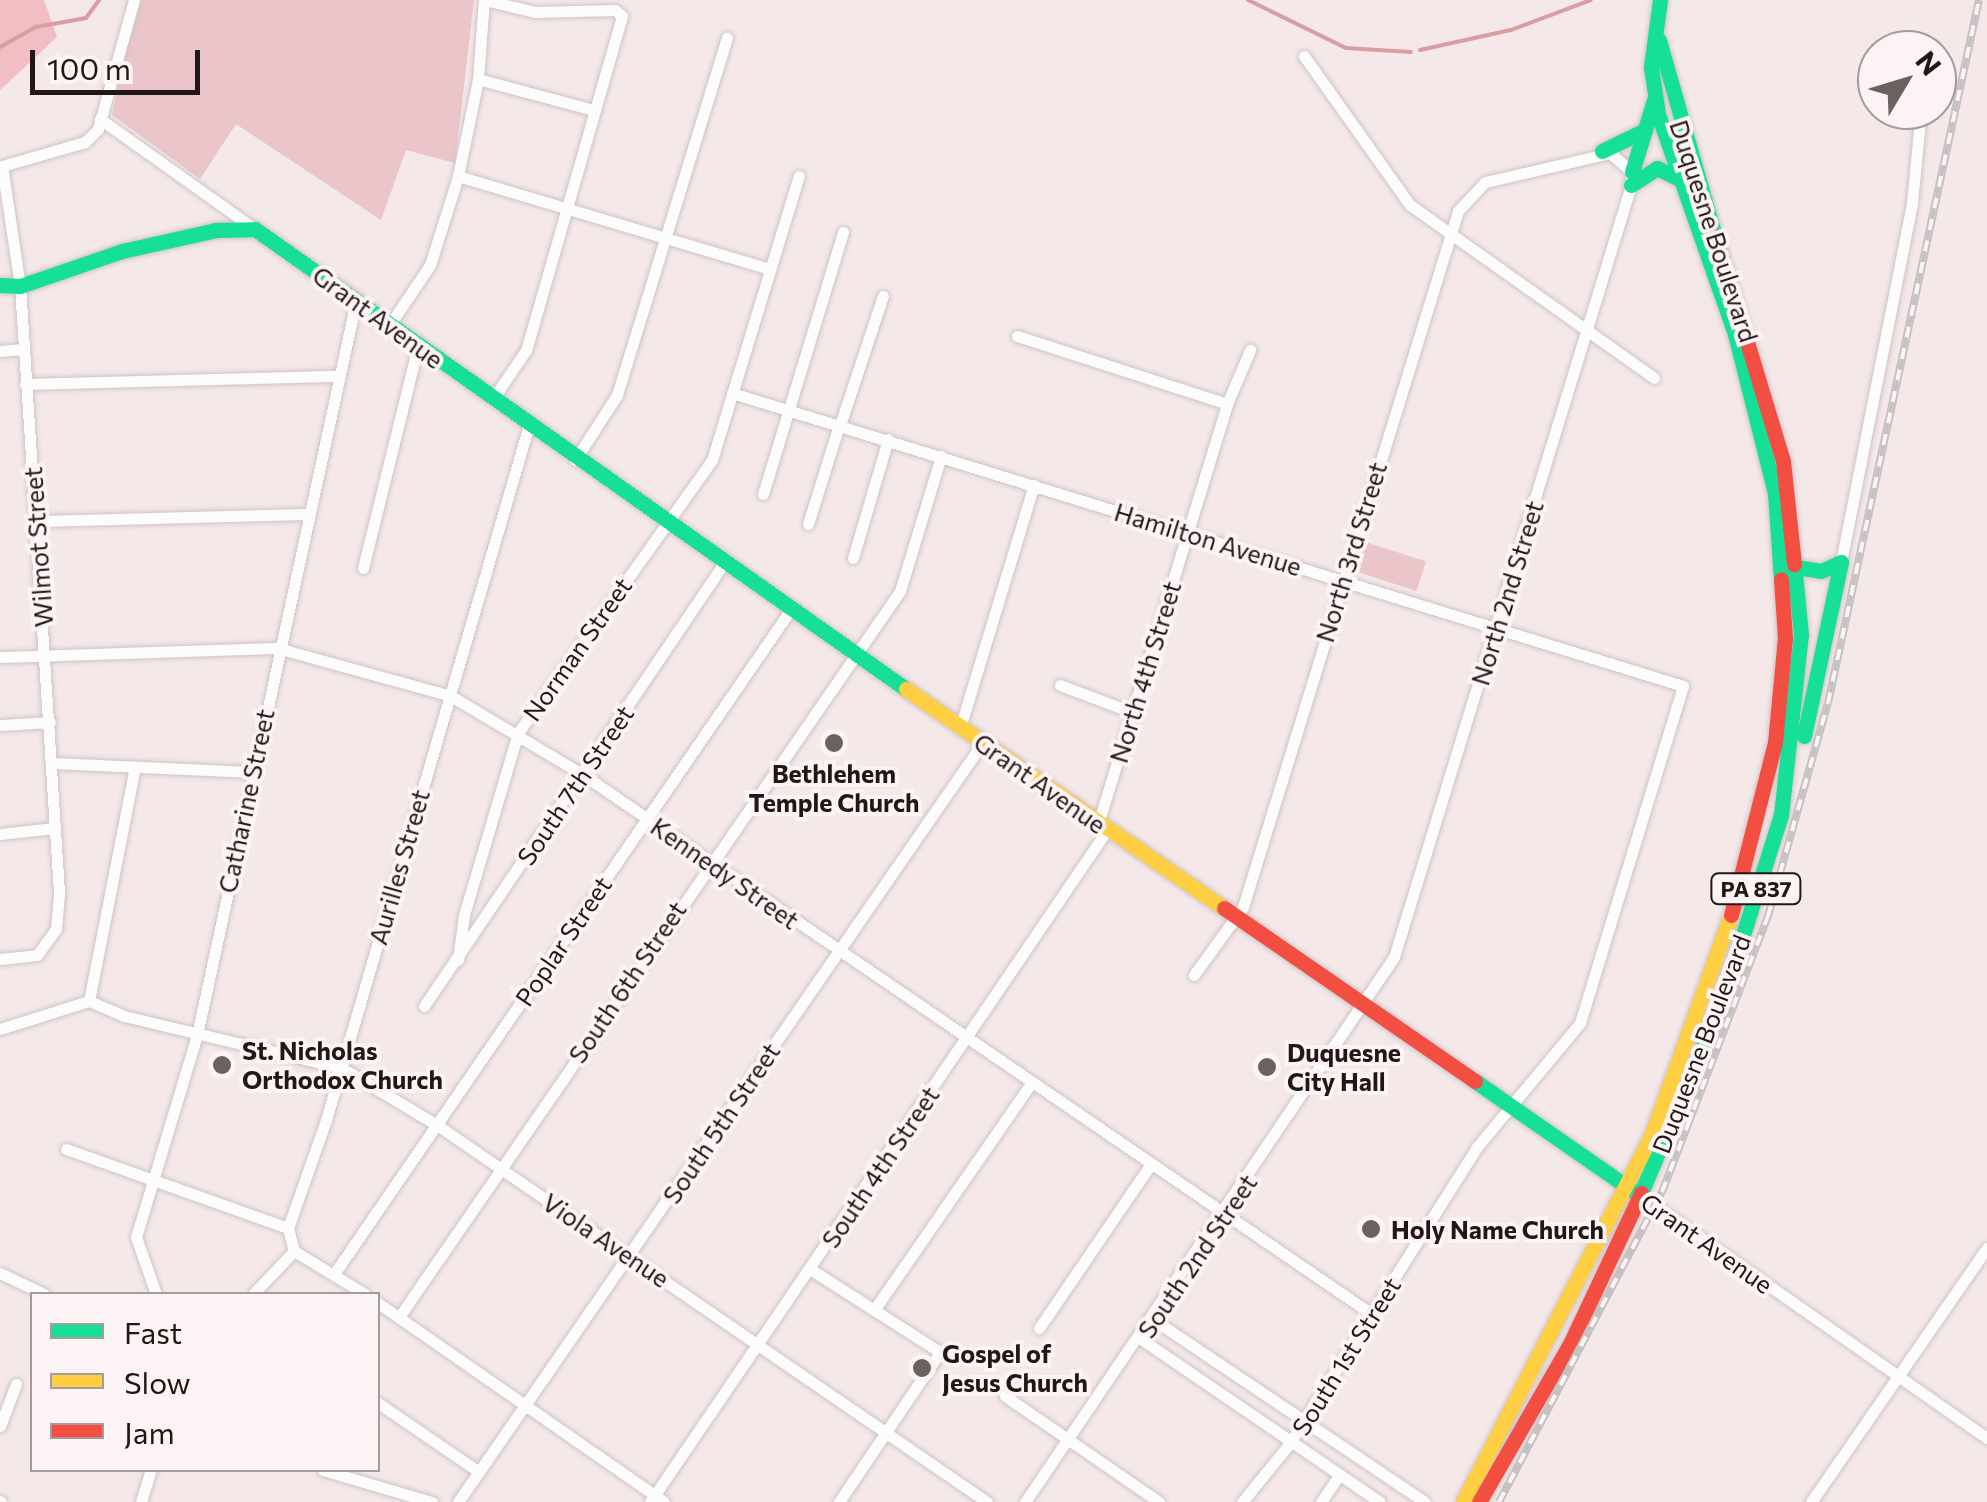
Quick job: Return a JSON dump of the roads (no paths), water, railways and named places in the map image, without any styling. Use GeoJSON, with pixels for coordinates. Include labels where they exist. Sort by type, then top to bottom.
{"type":"FeatureCollection","features":[{"type":"Feature","properties":{"kind":"main road","name":"Duquesne Boulevard"},"geometry":{"type":"LineString","coordinates":[[1626,1187],[1688,1044],[1756,826],[1780,705],[1791,566],[1754,396],[1654,95],[1660,0]]}},
{"type":"Feature","properties":{"kind":"main road","name":"Duquesne Boulevard"},"geometry":{"type":"LineString","coordinates":[[1479,1502],[1570,1344],[1641,1196],[1721,1004],[1781,815],[1798,687],[1791,566],[1774,415],[1681,134],[1657,30]]}},
{"type":"Feature","properties":{"kind":"main road"},"geometry":{"type":"LineString","coordinates":[[1632,178],[1654,95]]}},
{"type":"Feature","properties":{"kind":"main road"},"geometry":{"type":"LineString","coordinates":[[1602,150],[1646,130]]}},
{"type":"Feature","properties":{"kind":"main road"},"geometry":{"type":"LineString","coordinates":[[1632,178],[1657,168],[1680,179]]}},
{"type":"Feature","properties":{"kind":"main road"},"geometry":{"type":"LineString","coordinates":[[0,285],[20,286],[122,251],[216,230],[254,230]]}},
{"type":"Feature","properties":{"kind":"main road","name":"Grant Avenue"},"geometry":{"type":"LineString","coordinates":[[254,230],[575,460],[791,609],[858,650],[960,728],[1641,1196]]}},
{"type":"Feature","properties":{"kind":"main road"},"geometry":{"type":"LineString","coordinates":[[1791,566],[1821,571],[1841,562]]}},
{"type":"Feature","properties":{"kind":"main road"},"geometry":{"type":"LineString","coordinates":[[1756,826],[1781,815],[1841,562]]}},
{"type":"Feature","properties":{"kind":"main road","name":"PA 837"},"geometry":{"type":"LineString","coordinates":[[1463,1502],[1626,1187]]}},
{"type":"Feature","properties":{"kind":"street"},"geometry":{"type":"LineString","coordinates":[[2,166],[85,142],[100,119],[134,0]]}},
{"type":"Feature","properties":{"kind":"street"},"geometry":{"type":"LineString","coordinates":[[389,326],[425,274],[458,176],[478,79],[485,0],[535,12],[621,13],[526,350],[493,399]]}},
{"type":"Feature","properties":{"kind":"street"},"geometry":{"type":"LineString","coordinates":[[575,460],[617,396],[727,38]]}},
{"type":"Feature","properties":{"kind":"street"},"geometry":{"type":"LineString","coordinates":[[1304,56],[1397,192],[1449,235],[1654,378]]}},
{"type":"Feature","properties":{"kind":"street"},"geometry":{"type":"LineString","coordinates":[[478,79],[594,110]]}},
{"type":"Feature","properties":{"kind":"street","name":"Grant Avenue"},"geometry":{"type":"LineString","coordinates":[[100,119],[254,230]]}},
{"type":"Feature","properties":{"kind":"street"},"geometry":{"type":"LineString","coordinates":[[1841,562],[1912,203],[1919,130]]}},
{"type":"Feature","properties":{"kind":"street"},"geometry":{"type":"LineString","coordinates":[[1602,150],[1632,178]]}},
{"type":"Feature","properties":{"kind":"street","name":"North 3rd Street"},"geometry":{"type":"LineString","coordinates":[[1194,975],[1235,918],[1449,235],[1476,189],[1602,150]]}},
{"type":"Feature","properties":{"kind":"street","name":"Wilmot Street"},"geometry":{"type":"LineString","coordinates":[[0,959],[37,955],[56,929],[53,763],[20,349],[20,286],[2,166]]}},
{"type":"Feature","properties":{"kind":"street"},"geometry":{"type":"LineString","coordinates":[[458,176],[770,268]]}},
{"type":"Feature","properties":{"kind":"street","name":"Norman Street"},"geometry":{"type":"LineString","coordinates":[[458,960],[464,915],[518,733],[712,460],[799,176]]}},
{"type":"Feature","properties":{"kind":"street","name":"North 2nd Street"},"geometry":{"type":"LineString","coordinates":[[1365,1007],[1394,957],[1632,178]]}},
{"type":"Feature","properties":{"kind":"street"},"geometry":{"type":"LineString","coordinates":[[763,494],[844,232]]}},
{"type":"Feature","properties":{"kind":"street"},"geometry":{"type":"LineString","coordinates":[[808,524],[882,296]]}},
{"type":"Feature","properties":{"kind":"street","name":"Catharine Street"},"geometry":{"type":"LineString","coordinates":[[155,1292],[136,1237],[198,1034],[277,648],[356,301]]}},
{"type":"Feature","properties":{"kind":"street"},"geometry":{"type":"LineString","coordinates":[[1017,336],[1227,404]]}},
{"type":"Feature","properties":{"kind":"street"},"geometry":{"type":"LineString","coordinates":[[363,568],[418,346]]}},
{"type":"Feature","properties":{"kind":"street"},"geometry":{"type":"LineString","coordinates":[[0,351],[20,349]]}},
{"type":"Feature","properties":{"kind":"street","name":"North 4th Street"},"geometry":{"type":"LineString","coordinates":[[1103,827],[1132,712],[1227,404],[1250,350]]}},
{"type":"Feature","properties":{"kind":"street"},"geometry":{"type":"LineString","coordinates":[[24,384],[339,376]]}},
{"type":"Feature","properties":{"kind":"street","name":"Hamilton Avenue"},"geometry":{"type":"LineString","coordinates":[[732,393],[1683,686]]}},
{"type":"Feature","properties":{"kind":"street","name":"Aurilles Street"},"geometry":{"type":"LineString","coordinates":[[288,1228],[342,1068],[529,425]]}},
{"type":"Feature","properties":{"kind":"street"},"geometry":{"type":"LineString","coordinates":[[853,558],[888,440]]}},
{"type":"Feature","properties":{"kind":"street","name":"South 6th Street"},"geometry":{"type":"LineString","coordinates":[[399,1317],[900,590],[941,456]]}},
{"type":"Feature","properties":{"kind":"street"},"geometry":{"type":"LineString","coordinates":[[960,728],[1034,485]]}},
{"type":"Feature","properties":{"kind":"street"},"geometry":{"type":"LineString","coordinates":[[36,521],[308,514]]}},
{"type":"Feature","properties":{"kind":"street","name":"South 7th Street"},"geometry":{"type":"LineString","coordinates":[[424,1006],[724,563]]}},
{"type":"Feature","properties":{"kind":"street","name":"Poplar Street"},"geometry":{"type":"LineString","coordinates":[[334,1274],[791,609]]}},
{"type":"Feature","properties":{"kind":"street","name":"Kennedy Street"},"geometry":{"type":"LineString","coordinates":[[0,657],[277,648],[451,696],[582,774],[837,953],[1373,1314]]}},
{"type":"Feature","properties":{"kind":"street"},"geometry":{"type":"LineString","coordinates":[[1060,685],[1132,712]]}},
{"type":"Feature","properties":{"kind":"street","name":"South 1st Street"},"geometry":{"type":"LineString","coordinates":[[1242,1502],[1290,1443],[1300,1420],[1373,1314],[1477,1148],[1580,1023],[1683,686]]}},
{"type":"Feature","properties":{"kind":"street"},"geometry":{"type":"LineString","coordinates":[[0,725],[50,722]]}},
{"type":"Feature","properties":{"kind":"street","name":"South 5th Street"},"geometry":{"type":"LineString","coordinates":[[458,1502],[982,742]]}},
{"type":"Feature","properties":{"kind":"street"},"geometry":{"type":"LineString","coordinates":[[53,763],[252,772]]}},
{"type":"Feature","properties":{"kind":"street"},"geometry":{"type":"LineString","coordinates":[[0,1029],[89,1001],[134,766]]}},
{"type":"Feature","properties":{"kind":"street","name":"South 4th Street"},"geometry":{"type":"LineString","coordinates":[[656,1500],[758,1341],[966,1040],[1103,827]]}},
{"type":"Feature","properties":{"kind":"street"},"geometry":{"type":"LineString","coordinates":[[0,834],[54,828]]}},
{"type":"Feature","properties":{"kind":"street","name":"Viola Avenue"},"geometry":{"type":"LineString","coordinates":[[89,1001],[198,1034],[342,1068],[437,1125],[758,1341],[987,1502]]}},
{"type":"Feature","properties":{"kind":"street","name":"South 2nd Street"},"geometry":{"type":"LineString","coordinates":[[1025,1502],[1141,1339],[1365,1007]]}},
{"type":"Feature","properties":{"kind":"street"},"geometry":{"type":"LineString","coordinates":[[874,1310],[1031,1083]]}},
{"type":"Feature","properties":{"kind":"street"},"geometry":{"type":"LineString","coordinates":[[66,1149],[288,1228],[294,1251],[362,1292]]}},
{"type":"Feature","properties":{"kind":"street"},"geometry":{"type":"LineString","coordinates":[[1039,1328],[1151,1164]]}},
{"type":"Feature","properties":{"kind":"street","name":"Grant Avenue"},"geometry":{"type":"LineString","coordinates":[[1641,1196],[1987,1438]]}},
{"type":"Feature","properties":{"kind":"street"},"geometry":{"type":"LineString","coordinates":[[1811,1502],[1987,1248]]}},
{"type":"Feature","properties":{"kind":"street"},"geometry":{"type":"LineString","coordinates":[[255,1292],[294,1251]]}},
{"type":"Feature","properties":{"kind":"street"},"geometry":{"type":"LineString","coordinates":[[810,1269],[940,1352],[838,1502]]}},
{"type":"Feature","properties":{"kind":"street"},"geometry":{"type":"LineString","coordinates":[[0,1274],[40,1292]]}},
{"type":"Feature","properties":{"kind":"street"},"geometry":{"type":"LineString","coordinates":[[380,1304],[526,1403],[656,1500]]}},
{"type":"Feature","properties":{"kind":"street"},"geometry":{"type":"LineString","coordinates":[[1154,1320],[1425,1502]]}},
{"type":"Feature","properties":{"kind":"street"},"geometry":{"type":"LineString","coordinates":[[1141,1339],[1378,1502]]}},
{"type":"Feature","properties":{"kind":"street"},"geometry":{"type":"LineString","coordinates":[[0,1426],[16,1384]]}},
{"type":"Feature","properties":{"kind":"street"},"geometry":{"type":"LineString","coordinates":[[1005,1396],[1160,1502]]}},
{"type":"Feature","properties":{"kind":"street"},"geometry":{"type":"LineString","coordinates":[[380,1403],[478,1472]]}},
{"type":"Feature","properties":{"kind":"street"},"geometry":{"type":"LineString","coordinates":[[141,1502],[150,1472]]}},
{"type":"Feature","properties":{"kind":"street"},"geometry":{"type":"LineString","coordinates":[[330,1472],[432,1502]]}},
{"type":"Feature","properties":{"kind":"street"},"geometry":{"type":"LineString","coordinates":[[1321,1502],[1340,1475]]}},
{"type":"Feature","properties":{"kind":"waterway"},"geometry":{"type":"LineString","coordinates":[[0,47],[36,27],[86,18],[99,0]]}},
{"type":"Feature","properties":{"kind":"waterway"},"geometry":{"type":"LineString","coordinates":[[1248,0],[1346,48],[1411,52]]}},
{"type":"Feature","properties":{"kind":"waterway"},"geometry":{"type":"LineString","coordinates":[[1420,50],[1511,30],[1591,0]]}},
{"type":"Feature","properties":{"kind":"railway"},"geometry":{"type":"LineString","coordinates":[[1499,1502],[1662,1192],[1768,916],[1828,703],[1979,0]]}},
{"type":"Feature","properties":{"kind":"place","name":"Bethlehem Temple Church"},"geometry":{"type":"Point","coordinates":[834,743]}},
{"type":"Feature","properties":{"kind":"place","name":"St. Nicholas Orthodox Church"},"geometry":{"type":"Point","coordinates":[222,1065]}},
{"type":"Feature","properties":{"kind":"place","name":"Duquesne City Hall"},"geometry":{"type":"Point","coordinates":[1267,1067]}},
{"type":"Feature","properties":{"kind":"place","name":"Holy Name Church"},"geometry":{"type":"Point","coordinates":[1371,1229]}},
{"type":"Feature","properties":{"kind":"place","name":"Gospel of Jesus Church"},"geometry":{"type":"Point","coordinates":[922,1368]}}]}
